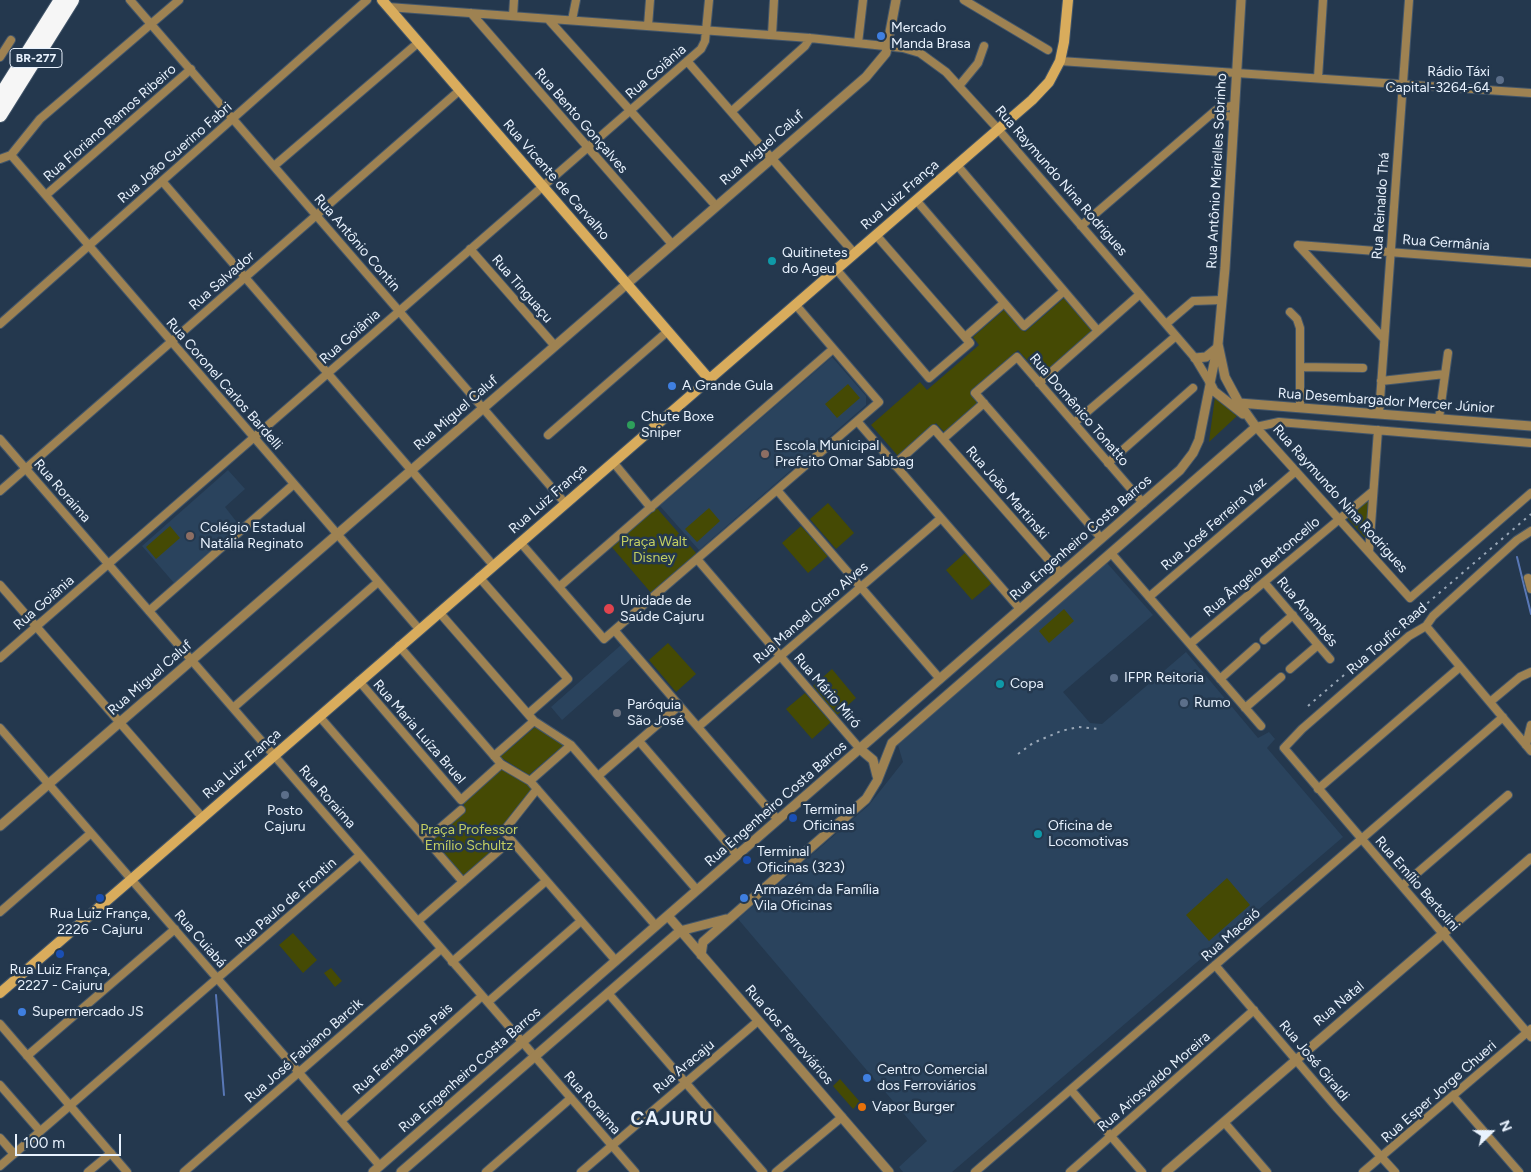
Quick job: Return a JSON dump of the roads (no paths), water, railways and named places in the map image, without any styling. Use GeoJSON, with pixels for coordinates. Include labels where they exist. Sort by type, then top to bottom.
{"type":"FeatureCollection","features":[{"type":"Feature","properties":{"kind":"highway","name":"BR-277"},"geometry":{"type":"LineString","coordinates":[[0,97],[61,0]]}},
{"type":"Feature","properties":{"kind":"highway","name":"BR-277"},"geometry":{"type":"LineString","coordinates":[[0,116],[72,0]]}},
{"type":"Feature","properties":{"kind":"main road","name":"Rua Luiz França"},"geometry":{"type":"LineString","coordinates":[[0,992],[1041,91],[1060,61],[1066,34],[1068,0]]}},
{"type":"Feature","properties":{"kind":"main road","name":"Rua Vicente de Carvalho"},"geometry":{"type":"LineString","coordinates":[[385,3],[709,379]]}},
{"type":"Feature","properties":{"kind":"street","name":"Rua Antônio Contin"},"geometry":{"type":"LineString","coordinates":[[130,0],[566,503]]}},
{"type":"Feature","properties":{"kind":"street"},"geometry":{"type":"LineString","coordinates":[[0,159],[11,155],[40,119],[179,0]]}},
{"type":"Feature","properties":{"kind":"street","name":"Rua João Guerino Fabri"},"geometry":{"type":"LineString","coordinates":[[0,324],[367,0]]}},
{"type":"Feature","properties":{"kind":"street"},"geometry":{"type":"LineString","coordinates":[[513,16],[514,0]]}},
{"type":"Feature","properties":{"kind":"street"},"geometry":{"type":"LineString","coordinates":[[572,20],[576,0]]}},
{"type":"Feature","properties":{"kind":"street"},"geometry":{"type":"LineString","coordinates":[[648,26],[650,0]]}},
{"type":"Feature","properties":{"kind":"street","name":"Rua Goiânia"},"geometry":{"type":"LineString","coordinates":[[0,658],[687,61],[704,45],[709,0]]}},
{"type":"Feature","properties":{"kind":"street"},"geometry":{"type":"LineString","coordinates":[[772,35],[774,0]]}},
{"type":"Feature","properties":{"kind":"street"},"geometry":{"type":"LineString","coordinates":[[858,43],[863,0]]}},
{"type":"Feature","properties":{"kind":"street","name":"Rua Miguel Caluf"},"geometry":{"type":"LineString","coordinates":[[0,826],[872,71],[883,58],[888,46],[896,0]]}},
{"type":"Feature","properties":{"kind":"street"},"geometry":{"type":"LineString","coordinates":[[964,0],[1048,50]]}},
{"type":"Feature","properties":{"kind":"street","name":"Rua Antônio Meirelles Sobrinho"},"geometry":{"type":"LineString","coordinates":[[1221,376],[1218,346],[1241,0]]}},
{"type":"Feature","properties":{"kind":"street"},"geometry":{"type":"LineString","coordinates":[[1318,78],[1323,0]]}},
{"type":"Feature","properties":{"kind":"street","name":"Rua Reinaldo Thá"},"geometry":{"type":"LineString","coordinates":[[1379,414],[1409,0]]}},
{"type":"Feature","properties":{"kind":"street","name":"Rua Raymundo Nina Rodrigues"},"geometry":{"type":"LineString","coordinates":[[385,3],[471,13],[810,38],[888,46],[911,50],[928,58],[959,86],[998,129],[1196,358],[1212,385],[1249,418]]}},
{"type":"Feature","properties":{"kind":"street","name":"Rua Bento Gonçalves"},"geometry":{"type":"LineString","coordinates":[[471,13],[672,244]]}},
{"type":"Feature","properties":{"kind":"street"},"geometry":{"type":"LineString","coordinates":[[548,18],[716,206]]}},
{"type":"Feature","properties":{"kind":"street"},"geometry":{"type":"LineString","coordinates":[[732,111],[805,46],[810,38]]}},
{"type":"Feature","properties":{"kind":"street"},"geometry":{"type":"LineString","coordinates":[[0,57],[11,40]]}},
{"type":"Feature","properties":{"kind":"street"},"geometry":{"type":"LineString","coordinates":[[274,166],[418,42]]}},
{"type":"Feature","properties":{"kind":"street"},"geometry":{"type":"LineString","coordinates":[[959,86],[978,62],[984,46]]}},
{"type":"Feature","properties":{"kind":"street"},"geometry":{"type":"LineString","coordinates":[[687,61],[854,253]]}},
{"type":"Feature","properties":{"kind":"street"},"geometry":{"type":"LineString","coordinates":[[1060,61],[1531,92]]}},
{"type":"Feature","properties":{"kind":"street","name":"Rua Floriano Ramos Ribeiro"},"geometry":{"type":"LineString","coordinates":[[46,195],[191,70]]}},
{"type":"Feature","properties":{"kind":"street","name":"Rua Salvador"},"geometry":{"type":"LineString","coordinates":[[0,490],[460,90]]}},
{"type":"Feature","properties":{"kind":"street"},"geometry":{"type":"LineString","coordinates":[[1081,226],[1212,114],[1222,107],[1234,105]]}},
{"type":"Feature","properties":{"kind":"street"},"geometry":{"type":"LineString","coordinates":[[1212,114],[1233,117]]}},
{"type":"Feature","properties":{"kind":"street","name":"Rua Coronel Carlos Bardelli"},"geometry":{"type":"LineString","coordinates":[[11,155],[419,629]]}},
{"type":"Feature","properties":{"kind":"street"},"geometry":{"type":"LineString","coordinates":[[957,165],[1098,331]]}},
{"type":"Feature","properties":{"kind":"street"},"geometry":{"type":"LineString","coordinates":[[162,181],[493,565]]}},
{"type":"Feature","properties":{"kind":"street"},"geometry":{"type":"LineString","coordinates":[[916,200],[1024,326],[1064,291]]}},
{"type":"Feature","properties":{"kind":"street"},"geometry":{"type":"LineString","coordinates":[[876,235],[967,340]]}},
{"type":"Feature","properties":{"kind":"street","name":"Rua Germânia"},"geometry":{"type":"LineString","coordinates":[[1384,339],[1298,245],[1531,262]]}},
{"type":"Feature","properties":{"kind":"street","name":"Rua Tinguaçu"},"geometry":{"type":"LineString","coordinates":[[470,249],[555,346]]}},
{"type":"Feature","properties":{"kind":"street"},"geometry":{"type":"LineString","coordinates":[[836,269],[929,378],[1004,303]]}},
{"type":"Feature","properties":{"kind":"street"},"geometry":{"type":"LineString","coordinates":[[1039,383],[1140,294]]}},
{"type":"Feature","properties":{"kind":"street"},"geometry":{"type":"LineString","coordinates":[[1166,324],[1194,301],[1222,300]]}},
{"type":"Feature","properties":{"kind":"street"},"geometry":{"type":"LineString","coordinates":[[520,542],[604,639],[857,422],[879,402],[795,304]]}},
{"type":"Feature","properties":{"kind":"street"},"geometry":{"type":"LineString","coordinates":[[1290,312],[1297,319],[1300,328],[1300,408]]}},
{"type":"Feature","properties":{"kind":"street"},"geometry":{"type":"LineString","coordinates":[[548,435],[668,331]]}},
{"type":"Feature","properties":{"kind":"street"},"geometry":{"type":"LineString","coordinates":[[1074,423],[1176,336]]}},
{"type":"Feature","properties":{"kind":"street"},"geometry":{"type":"LineString","coordinates":[[1196,358],[1206,357],[1218,346]]}},
{"type":"Feature","properties":{"kind":"street","name":"Rua Antônio Meirelles Sobrinho"},"geometry":{"type":"LineString","coordinates":[[1218,346],[1221,376]]}},
{"type":"Feature","properties":{"kind":"street"},"geometry":{"type":"LineString","coordinates":[[559,588],[833,348]]}},
{"type":"Feature","properties":{"kind":"street"},"geometry":{"type":"LineString","coordinates":[[1439,418],[1448,353]]}},
{"type":"Feature","properties":{"kind":"street","name":"Rua Domênico Tonatto"},"geometry":{"type":"LineString","coordinates":[[984,403],[975,393],[1017,357],[1142,503]]}},
{"type":"Feature","properties":{"kind":"street","name":"Rua Raymundo Nina Rodrigues"},"geometry":{"type":"LineString","coordinates":[[1196,358],[1221,376],[1256,427],[1410,598],[1531,493]]}},
{"type":"Feature","properties":{"kind":"street"},"geometry":{"type":"LineString","coordinates":[[1300,367],[1364,368]]}},
{"type":"Feature","properties":{"kind":"street"},"geometry":{"type":"LineString","coordinates":[[1381,381],[1445,374]]}},
{"type":"Feature","properties":{"kind":"street"},"geometry":{"type":"LineString","coordinates":[[1212,385],[1224,391],[1221,376]]}},
{"type":"Feature","properties":{"kind":"street","name":"Rua Antônio Meirelles Sobrinho"},"geometry":{"type":"LineString","coordinates":[[1193,453],[1201,433],[1212,385],[1221,376]]}},
{"type":"Feature","properties":{"kind":"street"},"geometry":{"type":"LineString","coordinates":[[1108,462],[1193,388]]}},
{"type":"Feature","properties":{"kind":"street"},"geometry":{"type":"LineString","coordinates":[[944,439],[984,403],[1102,538]]}},
{"type":"Feature","properties":{"kind":"street","name":"Rua Desembargador Mercer Júnior"},"geometry":{"type":"LineString","coordinates":[[1239,403],[1531,426]]}},
{"type":"Feature","properties":{"kind":"street"},"geometry":{"type":"LineString","coordinates":[[857,422],[1020,609]]}},
{"type":"Feature","properties":{"kind":"street","name":"Rua Desembargador Mercer Júnior"},"geometry":{"type":"LineString","coordinates":[[1256,427],[1278,422],[1531,442]]}},
{"type":"Feature","properties":{"kind":"street"},"geometry":{"type":"LineString","coordinates":[[701,955],[703,942],[860,806],[877,781],[892,743],[1256,427]]}},
{"type":"Feature","properties":{"kind":"street","name":"Rua João Martinski"},"geometry":{"type":"LineString","coordinates":[[894,464],[934,429],[1061,574]]}},
{"type":"Feature","properties":{"kind":"street"},"geometry":{"type":"LineString","coordinates":[[1369,552],[1378,430]]}},
{"type":"Feature","properties":{"kind":"street","name":"Rua Roraima"},"geometry":{"type":"LineString","coordinates":[[0,439],[635,1172]]}},
{"type":"Feature","properties":{"kind":"street","name":"Rua Engenheiro Costa Barros"},"geometry":{"type":"LineString","coordinates":[[377,1169],[656,926],[670,919],[697,890],[1180,470],[1193,453]]}},
{"type":"Feature","properties":{"kind":"street"},"geometry":{"type":"LineString","coordinates":[[613,462],[651,508]]}},
{"type":"Feature","properties":{"kind":"street","name":"Rua José Ferreira Vaz"},"geometry":{"type":"LineString","coordinates":[[1150,597],[1296,471]]}},
{"type":"Feature","properties":{"kind":"street"},"geometry":{"type":"LineString","coordinates":[[149,611],[294,484]]}},
{"type":"Feature","properties":{"kind":"street"},"geometry":{"type":"LineString","coordinates":[[777,490],[940,679]]}},
{"type":"Feature","properties":{"kind":"street","name":"Rua Ângelo Bertoncello"},"geometry":{"type":"LineString","coordinates":[[1190,644],[1373,491]]}},
{"type":"Feature","properties":{"kind":"street","name":"Rua Manoel Claro Alves"},"geometry":{"type":"LineString","coordinates":[[698,727],[941,518]]}},
{"type":"Feature","properties":{"kind":"street","name":"Rua Toufic Raad"},"geometry":{"type":"LineString","coordinates":[[1284,748],[1302,729],[1403,641],[1426,626],[1433,616],[1503,552],[1531,531]]}},
{"type":"Feature","properties":{"kind":"street"},"geometry":{"type":"LineString","coordinates":[[1111,552],[1261,726]]}},
{"type":"Feature","properties":{"kind":"street","name":"Rua Mário Miró"},"geometry":{"type":"LineString","coordinates":[[697,559],[860,749]]}},
{"type":"Feature","properties":{"kind":"street"},"geometry":{"type":"LineString","coordinates":[[479,577],[568,679],[528,714]]}},
{"type":"Feature","properties":{"kind":"street"},"geometry":{"type":"LineString","coordinates":[[1528,578],[1531,589]]}},
{"type":"Feature","properties":{"kind":"street"},"geometry":{"type":"LineString","coordinates":[[233,708],[378,582]]}},
{"type":"Feature","properties":{"kind":"street","name":"Rua Anambés"},"geometry":{"type":"LineString","coordinates":[[1264,582],[1330,659]]}},
{"type":"Feature","properties":{"kind":"street"},"geometry":{"type":"LineString","coordinates":[[0,585],[202,817]]}},
{"type":"Feature","properties":{"kind":"street"},"geometry":{"type":"LineString","coordinates":[[439,612],[534,721],[572,745],[697,890]]}},
{"type":"Feature","properties":{"kind":"street"},"geometry":{"type":"LineString","coordinates":[[1264,640],[1292,615]]}},
{"type":"Feature","properties":{"kind":"street"},"geometry":{"type":"LineString","coordinates":[[1426,626],[1528,748]]}},
{"type":"Feature","properties":{"kind":"street"},"geometry":{"type":"LineString","coordinates":[[615,630],[778,820]]}},
{"type":"Feature","properties":{"kind":"street"},"geometry":{"type":"LineString","coordinates":[[1290,669],[1318,645]]}},
{"type":"Feature","properties":{"kind":"street"},"geometry":{"type":"LineString","coordinates":[[399,646],[501,764],[530,781],[656,926]]}},
{"type":"Feature","properties":{"kind":"street"},"geometry":{"type":"LineString","coordinates":[[1220,679],[1256,647]]}},
{"type":"Feature","properties":{"kind":"street"},"geometry":{"type":"LineString","coordinates":[[1318,789],[1460,667]]}},
{"type":"Feature","properties":{"kind":"street"},"geometry":{"type":"LineString","coordinates":[[1490,702],[1520,677],[1531,672]]}},
{"type":"Feature","properties":{"kind":"street"},"geometry":{"type":"LineString","coordinates":[[1245,708],[1281,677]]}},
{"type":"Feature","properties":{"kind":"street","name":"Rua Maria Luíza Bruel"},"geometry":{"type":"LineString","coordinates":[[359,681],[461,800],[501,764]]}},
{"type":"Feature","properties":{"kind":"street"},"geometry":{"type":"LineString","coordinates":[[598,776],[680,706]]}},
{"type":"Feature","properties":{"kind":"street"},"geometry":{"type":"LineString","coordinates":[[319,716],[463,882]]}},
{"type":"Feature","properties":{"kind":"street","name":"Rua Maceió"},"geometry":{"type":"LineString","coordinates":[[975,1172],[1503,717]]}},
{"type":"Feature","properties":{"kind":"street"},"geometry":{"type":"LineString","coordinates":[[494,756],[534,721]]}},
{"type":"Feature","properties":{"kind":"street"},"geometry":{"type":"LineString","coordinates":[[1528,748],[1531,725]]}},
{"type":"Feature","properties":{"kind":"street","name":"Rua Cuiabá"},"geometry":{"type":"LineString","coordinates":[[0,728],[341,1121],[377,1169]]}},
{"type":"Feature","properties":{"kind":"street"},"geometry":{"type":"LineString","coordinates":[[0,741],[7,735]]}},
{"type":"Feature","properties":{"kind":"street"},"geometry":{"type":"LineString","coordinates":[[639,741],[737,856]]}},
{"type":"Feature","properties":{"kind":"street"},"geometry":{"type":"LineString","coordinates":[[530,781],[572,745]]}},
{"type":"Feature","properties":{"kind":"street","name":"Rua Emílio Bertolini"},"geometry":{"type":"LineString","coordinates":[[1284,748],[1443,934],[1530,1032]]}},
{"type":"Feature","properties":{"kind":"street"},"geometry":{"type":"LineString","coordinates":[[860,749],[873,760],[878,774],[877,781]]}},
{"type":"Feature","properties":{"kind":"street"},"geometry":{"type":"LineString","coordinates":[[537,789],[507,827],[506,834],[616,961]]}},
{"type":"Feature","properties":{"kind":"street"},"geometry":{"type":"LineString","coordinates":[[1402,886],[1508,795]]}},
{"type":"Feature","properties":{"kind":"street"},"geometry":{"type":"LineString","coordinates":[[426,840],[461,810]]}},
{"type":"Feature","properties":{"kind":"street"},"geometry":{"type":"LineString","coordinates":[[0,912],[92,833]]}},
{"type":"Feature","properties":{"kind":"street"},"geometry":{"type":"LineString","coordinates":[[418,921],[511,840]]}},
{"type":"Feature","properties":{"kind":"street","name":"Rua Paulo de Frontin"},"geometry":{"type":"LineString","coordinates":[[0,1166],[360,855]]}},
{"type":"Feature","properties":{"kind":"street","name":"Rua Natal"},"geometry":{"type":"LineString","coordinates":[[1166,1172],[1531,858]]}},
{"type":"Feature","properties":{"kind":"street"},"geometry":{"type":"LineString","coordinates":[[452,962],[546,882]]}},
{"type":"Feature","properties":{"kind":"street"},"geometry":{"type":"LineString","coordinates":[[401,1172],[680,931],[729,918]]}},
{"type":"Feature","properties":{"kind":"street","name":"Rua dos Ferroviários"},"geometry":{"type":"LineString","coordinates":[[670,919],[889,1172]]}},
{"type":"Feature","properties":{"kind":"street","name":"Rua Fernão Dias Pais"},"geometry":{"type":"LineString","coordinates":[[341,1121],[580,921]]}},
{"type":"Feature","properties":{"kind":"street"},"geometry":{"type":"LineString","coordinates":[[28,1056],[175,930]]}},
{"type":"Feature","properties":{"kind":"street","name":"Rua José Fabiano Barcik"},"geometry":{"type":"LineString","coordinates":[[184,1172],[442,949]]}},
{"type":"Feature","properties":{"kind":"street","name":"Rua José Giraldi"},"geometry":{"type":"LineString","coordinates":[[1215,965],[1395,1172]]}},
{"type":"Feature","properties":{"kind":"street"},"geometry":{"type":"LineString","coordinates":[[608,993],[763,1172]]}},
{"type":"Feature","properties":{"kind":"street","name":"Rua Ariosvaldo Moreira"},"geometry":{"type":"LineString","coordinates":[[1070,1172],[1254,1010]]}},
{"type":"Feature","properties":{"kind":"street","name":"Rua Aracaju"},"geometry":{"type":"LineString","coordinates":[[581,1172],[758,1021]]}},
{"type":"Feature","properties":{"kind":"street"},"geometry":{"type":"LineString","coordinates":[[0,1024],[127,1172]]}},
{"type":"Feature","properties":{"kind":"street","name":"Rua Esper Jorge Chueri"},"geometry":{"type":"LineString","coordinates":[[1363,1172],[1530,1032]]}},
{"type":"Feature","properties":{"kind":"street"},"geometry":{"type":"LineString","coordinates":[[0,1085],[40,1131]]}},
{"type":"Feature","properties":{"kind":"street"},"geometry":{"type":"LineString","coordinates":[[1070,1090],[1142,1172]]}},
{"type":"Feature","properties":{"kind":"street"},"geometry":{"type":"LineString","coordinates":[[1453,1096],[1519,1172]]}},
{"type":"Feature","properties":{"kind":"street"},"geometry":{"type":"LineString","coordinates":[[486,1172],[570,1098]]}},
{"type":"Feature","properties":{"kind":"street"},"geometry":{"type":"LineString","coordinates":[[776,1172],[842,1117]]}},
{"type":"Feature","properties":{"kind":"street"},"geometry":{"type":"LineString","coordinates":[[1224,1122],[1267,1172]]}},
{"type":"Feature","properties":{"kind":"street"},"geometry":{"type":"LineString","coordinates":[[0,1138],[14,1154]]}},
{"type":"Feature","properties":{"kind":"street"},"geometry":{"type":"LineString","coordinates":[[88,1172],[110,1153]]}},
{"type":"Feature","properties":{"kind":"waterway"},"geometry":{"type":"LineString","coordinates":[[1517,557],[1531,614]]}},
{"type":"Feature","properties":{"kind":"waterway"},"geometry":{"type":"LineString","coordinates":[[216,995],[224,1095]]}},
{"type":"Feature","properties":{"kind":"railway"},"geometry":{"type":"LineString","coordinates":[[1308,706],[1531,514]]}},
{"type":"Feature","properties":{"kind":"railway"},"geometry":{"type":"LineString","coordinates":[[1018,754],[1033,743],[1061,731],[1078,727],[1099,729]]}},
{"type":"Feature","properties":{"kind":"place","name":"Mercado Manda Brasa"},"geometry":{"type":"Point","coordinates":[881,36]}},
{"type":"Feature","properties":{"kind":"place","name":"Rádio Táxi Capital-3264-64"},"geometry":{"type":"Point","coordinates":[1500,80]}},
{"type":"Feature","properties":{"kind":"place","name":"Quitinetes do Ageu"},"geometry":{"type":"Point","coordinates":[772,261]}},
{"type":"Feature","properties":{"kind":"place","name":"A Grande Gula"},"geometry":{"type":"Point","coordinates":[672,386]}},
{"type":"Feature","properties":{"kind":"place","name":"Chute Boxe Sniper"},"geometry":{"type":"Point","coordinates":[631,425]}},
{"type":"Feature","properties":{"kind":"place","name":"Escola Municipal Prefeito Omar Sabbag"},"geometry":{"type":"Point","coordinates":[765,454]}},
{"type":"Feature","properties":{"kind":"place","name":"Colégio Estadual Natália Reginato"},"geometry":{"type":"Point","coordinates":[190,536]}},
{"type":"Feature","properties":{"kind":"place","name":"Unidade de Saúde Cajuru"},"geometry":{"type":"Point","coordinates":[609,609]}},
{"type":"Feature","properties":{"kind":"place","name":"IFPR Reitoria"},"geometry":{"type":"Point","coordinates":[1114,678]}},
{"type":"Feature","properties":{"kind":"place","name":"Copa"},"geometry":{"type":"Point","coordinates":[1000,684]}},
{"type":"Feature","properties":{"kind":"place","name":"Rumo"},"geometry":{"type":"Point","coordinates":[1184,703]}},
{"type":"Feature","properties":{"kind":"place","name":"Paróquia São José"},"geometry":{"type":"Point","coordinates":[617,713]}},
{"type":"Feature","properties":{"kind":"place","name":"Posto Cajuru"},"geometry":{"type":"Point","coordinates":[285,795]}},
{"type":"Feature","properties":{"kind":"place","name":"Terminal Oficinas"},"geometry":{"type":"Point","coordinates":[793,818]}},
{"type":"Feature","properties":{"kind":"place","name":"Oficina de Locomotivas"},"geometry":{"type":"Point","coordinates":[1038,834]}},
{"type":"Feature","properties":{"kind":"place","name":"Terminal Oficinas (323)"},"geometry":{"type":"Point","coordinates":[747,860]}},
{"type":"Feature","properties":{"kind":"place","name":"Rua Luiz França, 2226 - Cajuru"},"geometry":{"type":"Point","coordinates":[100,898]}},
{"type":"Feature","properties":{"kind":"place","name":"Armazém da Família Vila Oficinas"},"geometry":{"type":"Point","coordinates":[744,898]}},
{"type":"Feature","properties":{"kind":"place","name":"Rua Luiz França, 2227 - Cajuru"},"geometry":{"type":"Point","coordinates":[60,954]}},
{"type":"Feature","properties":{"kind":"place","name":"Supermercado JS"},"geometry":{"type":"Point","coordinates":[22,1012]}},
{"type":"Feature","properties":{"kind":"place","name":"Centro Comercial dos Ferroviários"},"geometry":{"type":"Point","coordinates":[867,1078]}},
{"type":"Feature","properties":{"kind":"place","name":"Vapor Burger"},"geometry":{"type":"Point","coordinates":[862,1107]}},
{"type":"Feature","properties":{"kind":"district","name":"CAJURU"},"geometry":{"type":"Point","coordinates":[672,1119]}},
{"type":"Feature","properties":{"kind":"park label","name":"Praça Walt Disney"},"geometry":{"type":"Point","coordinates":[654,550]}},
{"type":"Feature","properties":{"kind":"park label","name":"Praça Professor Emílio Schultz"},"geometry":{"type":"Point","coordinates":[469,838]}}]}
